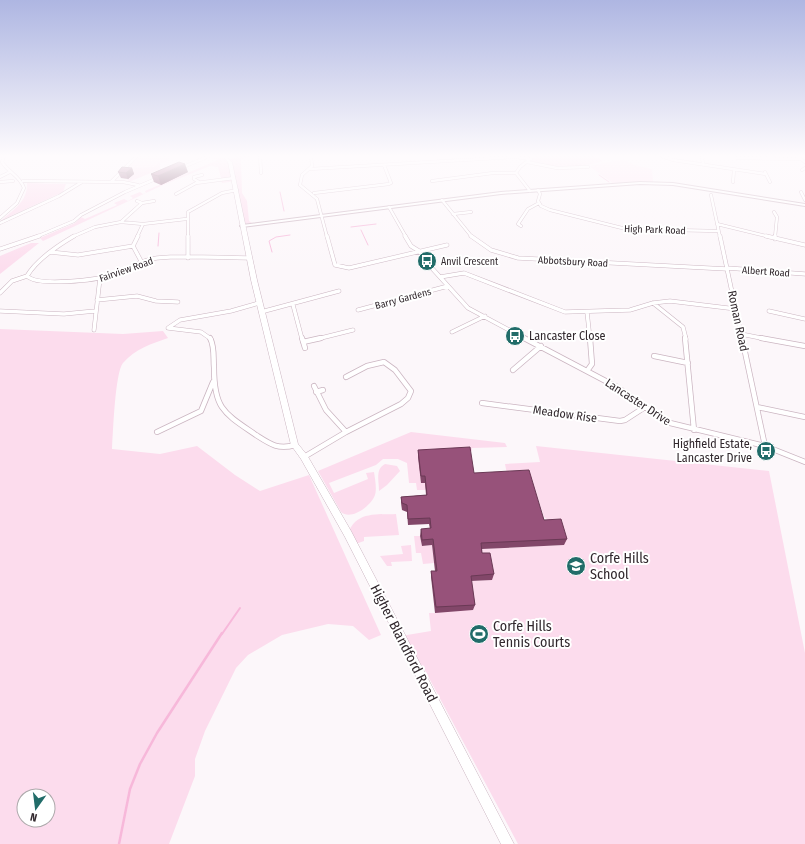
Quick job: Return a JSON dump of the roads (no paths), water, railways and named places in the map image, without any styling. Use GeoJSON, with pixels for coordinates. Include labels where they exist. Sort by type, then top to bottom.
{"type":"FeatureCollection","features":[{"type":"Feature","properties":{"kind":"main road","name":"Higher Blandford Road"},"geometry":{"type":"LineString","coordinates":[[238,195],[242,226],[259,303],[295,445],[304,457],[376,587],[508,844]]}},
{"type":"Feature","properties":{"kind":"street"},"geometry":{"type":"LineString","coordinates":[[0,218],[17,203],[21,195]]}},
{"type":"Feature","properties":{"kind":"street"},"geometry":{"type":"LineString","coordinates":[[0,223],[60,195]]}},
{"type":"Feature","properties":{"kind":"street"},"geometry":{"type":"LineString","coordinates":[[0,249],[17,242],[46,235],[71,223],[81,215],[118,195]]}},
{"type":"Feature","properties":{"kind":"street"},"geometry":{"type":"LineString","coordinates":[[188,258],[187,214],[190,210],[218,195]]}},
{"type":"Feature","properties":{"kind":"street"},"geometry":{"type":"LineString","coordinates":[[315,195],[323,216],[334,265],[339,267],[348,268],[447,245]]}},
{"type":"Feature","properties":{"kind":"street"},"geometry":{"type":"LineString","coordinates":[[242,226],[487,195]]}},
{"type":"Feature","properties":{"kind":"street"},"geometry":{"type":"LineString","coordinates":[[521,226],[518,224],[528,208],[539,204],[538,201],[540,195]]}},
{"type":"Feature","properties":{"kind":"street"},"geometry":{"type":"LineString","coordinates":[[744,195],[805,205]]}},
{"type":"Feature","properties":{"kind":"street","name":"Roman Road"},"geometry":{"type":"LineString","coordinates":[[711,196],[765,446]]}},
{"type":"Feature","properties":{"kind":"street","name":"Abbotsbury Road"},"geometry":{"type":"LineString","coordinates":[[442,200],[472,239],[488,250],[509,256],[537,260],[727,269]]}},
{"type":"Feature","properties":{"kind":"street"},"geometry":{"type":"LineString","coordinates":[[137,201],[142,203],[154,201]]}},
{"type":"Feature","properties":{"kind":"street"},"geometry":{"type":"LineString","coordinates":[[121,222],[142,203]]}},
{"type":"Feature","properties":{"kind":"street","name":"High Park Road"},"geometry":{"type":"LineString","coordinates":[[539,204],[550,210],[631,230],[718,231]]}},
{"type":"Feature","properties":{"kind":"street","name":"Lancaster Drive"},"geometry":{"type":"LineString","coordinates":[[389,207],[411,246],[419,251],[468,308],[542,346],[629,394],[666,422],[765,446],[805,462]]}},
{"type":"Feature","properties":{"kind":"street"},"geometry":{"type":"LineString","coordinates":[[453,214],[471,212]]}},
{"type":"Feature","properties":{"kind":"street"},"geometry":{"type":"LineString","coordinates":[[774,212],[777,217],[775,239]]}},
{"type":"Feature","properties":{"kind":"street"},"geometry":{"type":"LineString","coordinates":[[0,293],[12,281],[27,276],[32,266],[66,240],[88,230],[121,222],[143,224],[186,219]]}},
{"type":"Feature","properties":{"kind":"street"},"geometry":{"type":"LineString","coordinates":[[133,246],[143,224]]}},
{"type":"Feature","properties":{"kind":"street"},"geometry":{"type":"LineString","coordinates":[[717,224],[805,245]]}},
{"type":"Feature","properties":{"kind":"street"},"geometry":{"type":"LineString","coordinates":[[50,252],[78,255],[133,246]]}},
{"type":"Feature","properties":{"kind":"street"},"geometry":{"type":"LineString","coordinates":[[133,246],[141,261]]}},
{"type":"Feature","properties":{"kind":"street","name":"Fairview Road"},"geometry":{"type":"LineString","coordinates":[[27,276],[30,279],[42,281],[80,281],[111,275],[141,261],[158,258],[249,258]]}},
{"type":"Feature","properties":{"kind":"street","name":"Albert Road"},"geometry":{"type":"LineString","coordinates":[[727,269],[805,274]]}},
{"type":"Feature","properties":{"kind":"street"},"geometry":{"type":"LineString","coordinates":[[440,277],[464,273],[557,310],[587,312],[630,310],[653,303],[674,301],[736,309]]}},
{"type":"Feature","properties":{"kind":"street"},"geometry":{"type":"LineString","coordinates":[[94,330],[100,278]]}},
{"type":"Feature","properties":{"kind":"street","name":"Barry Gardens"},"geometry":{"type":"LineString","coordinates":[[358,310],[448,286]]}},
{"type":"Feature","properties":{"kind":"street"},"geometry":{"type":"LineString","coordinates":[[262,312],[339,291]]}},
{"type":"Feature","properties":{"kind":"street"},"geometry":{"type":"LineString","coordinates":[[97,300],[137,296],[156,301],[178,302]]}},
{"type":"Feature","properties":{"kind":"street"},"geometry":{"type":"LineString","coordinates":[[259,303],[231,311],[185,319],[168,328],[199,332],[209,336],[214,346],[213,382],[221,408],[276,447],[285,448],[295,445]]}},
{"type":"Feature","properties":{"kind":"street"},"geometry":{"type":"LineString","coordinates":[[653,303],[683,327],[694,430]]}},
{"type":"Feature","properties":{"kind":"street"},"geometry":{"type":"LineString","coordinates":[[293,304],[305,348]]}},
{"type":"Feature","properties":{"kind":"street"},"geometry":{"type":"LineString","coordinates":[[0,311],[64,314],[96,311]]}},
{"type":"Feature","properties":{"kind":"street"},"geometry":{"type":"LineString","coordinates":[[769,311],[805,319]]}},
{"type":"Feature","properties":{"kind":"street"},"geometry":{"type":"LineString","coordinates":[[587,312],[589,318],[592,364],[587,371]]}},
{"type":"Feature","properties":{"kind":"street"},"geometry":{"type":"LineString","coordinates":[[452,332],[485,316]]}},
{"type":"Feature","properties":{"kind":"street"},"geometry":{"type":"LineString","coordinates":[[303,342],[354,330]]}},
{"type":"Feature","properties":{"kind":"street"},"geometry":{"type":"LineString","coordinates":[[741,334],[805,346]]}},
{"type":"Feature","properties":{"kind":"street"},"geometry":{"type":"LineString","coordinates":[[513,370],[542,346]]}},
{"type":"Feature","properties":{"kind":"street"},"geometry":{"type":"LineString","coordinates":[[654,356],[688,363]]}},
{"type":"Feature","properties":{"kind":"street"},"geometry":{"type":"LineString","coordinates":[[304,457],[346,432],[401,404],[408,398],[411,392],[389,364],[382,362],[354,371],[346,377]]}},
{"type":"Feature","properties":{"kind":"street"},"geometry":{"type":"LineString","coordinates":[[157,432],[201,411],[213,382]]}},
{"type":"Feature","properties":{"kind":"street"},"geometry":{"type":"LineString","coordinates":[[314,386],[326,410],[346,432]]}},
{"type":"Feature","properties":{"kind":"street"},"geometry":{"type":"LineString","coordinates":[[316,392],[322,390]]}},
{"type":"Feature","properties":{"kind":"street","name":"Meadow Rise"},"geometry":{"type":"LineString","coordinates":[[482,402],[620,421],[625,420],[645,406]]}},
{"type":"Feature","properties":{"kind":"street"},"geometry":{"type":"LineString","coordinates":[[757,407],[805,417]]}},
{"type":"Feature","properties":{"kind":"waterway"},"geometry":{"type":"LineString","coordinates":[[281,195],[284,211]]}},
{"type":"Feature","properties":{"kind":"waterway"},"geometry":{"type":"LineString","coordinates":[[351,227],[376,224]]}},
{"type":"Feature","properties":{"kind":"waterway"},"geometry":{"type":"LineString","coordinates":[[361,230],[368,245]]}},
{"type":"Feature","properties":{"kind":"waterway"},"geometry":{"type":"LineString","coordinates":[[158,246],[159,233]]}},
{"type":"Feature","properties":{"kind":"waterway"},"geometry":{"type":"LineString","coordinates":[[272,252],[269,241],[276,237],[290,235]]}},
{"type":"Feature","properties":{"kind":"waterway"},"geometry":{"type":"LineString","coordinates":[[222,634],[240,608]]}},
{"type":"Feature","properties":{"kind":"waterway"},"geometry":{"type":"LineString","coordinates":[[119,844],[130,789],[140,764],[157,733],[222,633]]}},
{"type":"Feature","properties":{"kind":"place","name":"Anvil Crescent"},"geometry":{"type":"Point","coordinates":[427,261]}},
{"type":"Feature","properties":{"kind":"place","name":"Lancaster Close"},"geometry":{"type":"Point","coordinates":[515,336]}},
{"type":"Feature","properties":{"kind":"place","name":"Highfield Estate, Lancaster Drive"},"geometry":{"type":"Point","coordinates":[766,451]}},
{"type":"Feature","properties":{"kind":"place","name":"Corfe Hills School"},"geometry":{"type":"Point","coordinates":[576,566]}},
{"type":"Feature","properties":{"kind":"place","name":"Corfe Hills Tennis Courts"},"geometry":{"type":"Point","coordinates":[479,634]}}]}
